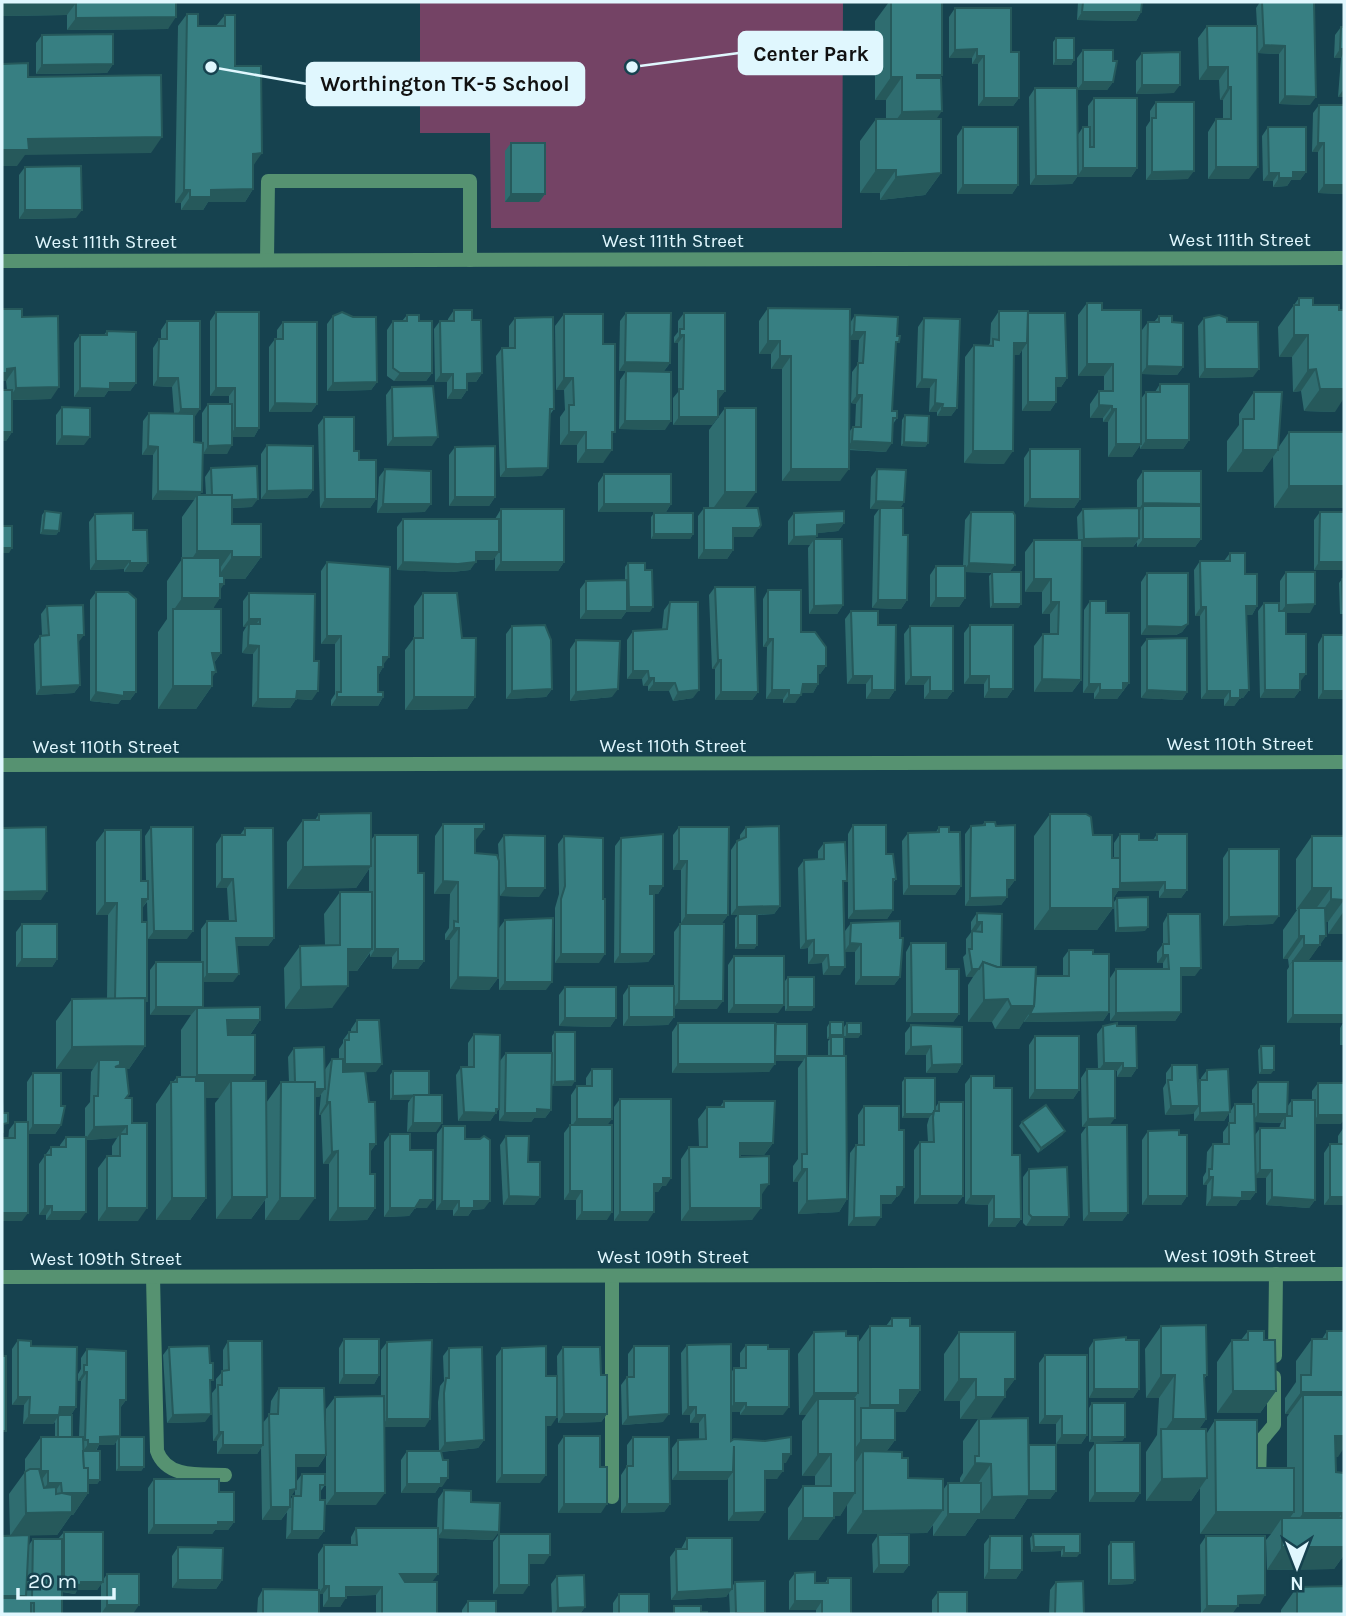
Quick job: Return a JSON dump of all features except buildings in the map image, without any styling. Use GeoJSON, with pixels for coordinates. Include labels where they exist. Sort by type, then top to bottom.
{"type":"FeatureCollection","features":[{"type":"Feature","properties":{"kind":"street"},"geometry":{"type":"LineString","coordinates":[[267,260],[268,181],[470,181],[470,260]]}},
{"type":"Feature","properties":{"kind":"street","name":"West 111th Street"},"geometry":{"type":"LineString","coordinates":[[2,261],[1344,258]]}},
{"type":"Feature","properties":{"kind":"street","name":"West 110th Street"},"geometry":{"type":"LineString","coordinates":[[2,765],[1344,762]]}},
{"type":"Feature","properties":{"kind":"street","name":"West 109th Street"},"geometry":{"type":"LineString","coordinates":[[2,1278],[1344,1273]]}},
{"type":"Feature","properties":{"kind":"street"},"geometry":{"type":"LineString","coordinates":[[1259,1480],[1260,1442],[1274,1425],[1276,1274]]}},
{"type":"Feature","properties":{"kind":"street"},"geometry":{"type":"LineString","coordinates":[[612,1276],[612,1497]]}},
{"type":"Feature","properties":{"kind":"street"},"geometry":{"type":"LineString","coordinates":[[153,1277],[156,1451],[166,1466],[176,1471],[225,1475]]}},
{"type":"Feature","properties":{"kind":"shaded area"},"geometry":{"type":"Polygon","coordinates":[[[420,2],[843,2],[842,228],[491,228],[490,133],[420,133],[420,2]]]}},
{"type":"Feature","properties":{"kind":"place","name":"Worthington TK-5 School"},"geometry":{"type":"Point","coordinates":[211,67]}},
{"type":"Feature","properties":{"kind":"place","name":"Center Park"},"geometry":{"type":"Point","coordinates":[632,67]}}]}
